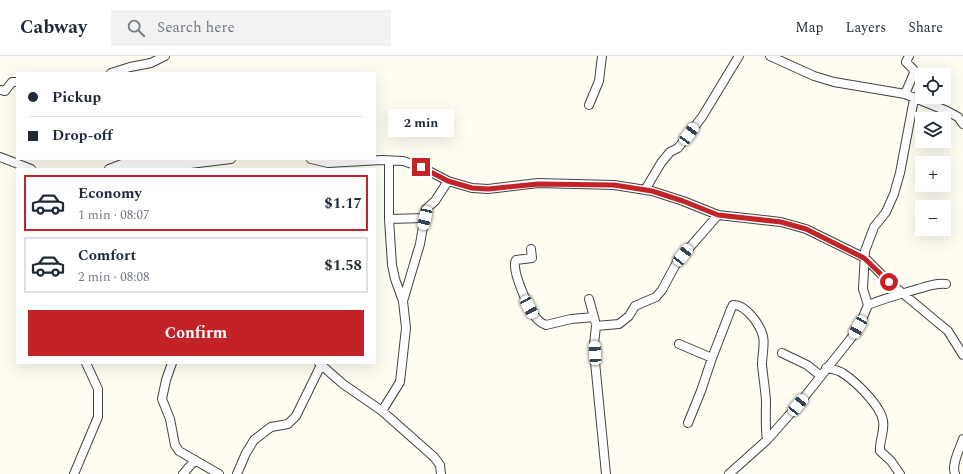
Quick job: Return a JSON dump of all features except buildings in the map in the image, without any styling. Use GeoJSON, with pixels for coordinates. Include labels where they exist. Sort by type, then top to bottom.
{"type":"FeatureCollection","features":[{"type":"Feature","properties":{"kind":"street"},"geometry":{"type":"LineString","coordinates":[[114,72],[151,62],[165,56]]}},
{"type":"Feature","properties":{"kind":"street"},"geometry":{"type":"LineString","coordinates":[[589,105],[599,81],[602,56]]}},
{"type":"Feature","properties":{"kind":"street"},"geometry":{"type":"LineString","coordinates":[[645,190],[661,163],[670,152],[678,148],[702,117],[739,56]]}},
{"type":"Feature","properties":{"kind":"street"},"geometry":{"type":"LineString","coordinates":[[770,56],[814,76],[834,82],[905,94],[914,99],[947,111],[958,117],[963,124]]}},
{"type":"Feature","properties":{"kind":"street"},"geometry":{"type":"LineString","coordinates":[[905,94],[914,73],[913,69],[906,64],[909,56]]}},
{"type":"Feature","properties":{"kind":"street"},"geometry":{"type":"LineString","coordinates":[[0,90],[5,91],[12,82],[16,82]]}},
{"type":"Feature","properties":{"kind":"street"},"geometry":{"type":"LineString","coordinates":[[868,305],[863,289],[864,251],[870,234],[886,212],[894,194],[900,173],[914,99]]}},
{"type":"Feature","properties":{"kind":"street"},"geometry":{"type":"LineString","coordinates":[[0,157],[28,168]]}},
{"type":"Feature","properties":{"kind":"street"},"geometry":{"type":"LineString","coordinates":[[112,168],[122,164],[190,164],[223,160]]}},
{"type":"Feature","properties":{"kind":"street"},"geometry":{"type":"LineString","coordinates":[[314,160],[330,166],[403,161],[448,181],[472,188],[488,189],[538,184],[614,185],[645,190],[683,201],[718,215],[781,222],[806,229],[864,258],[948,331],[963,355]]}},
{"type":"Feature","properties":{"kind":"street"},"geometry":{"type":"LineString","coordinates":[[382,412],[401,378],[406,328],[404,301],[395,279],[392,265],[389,219],[389,161]]}},
{"type":"Feature","properties":{"kind":"street"},"geometry":{"type":"LineString","coordinates":[[404,301],[420,244],[426,208],[435,201],[448,181]]}},
{"type":"Feature","properties":{"kind":"street"},"geometry":{"type":"LineString","coordinates":[[596,326],[619,324],[629,316],[635,306],[656,297],[677,262],[718,215]]}},
{"type":"Feature","properties":{"kind":"street"},"geometry":{"type":"LineString","coordinates":[[389,219],[425,218]]}},
{"type":"Feature","properties":{"kind":"street"},"geometry":{"type":"LineString","coordinates":[[531,249],[532,258],[516,260],[514,266],[520,286],[529,307],[538,321],[546,325],[571,319],[594,316]]}},
{"type":"Feature","properties":{"kind":"street"},"geometry":{"type":"LineString","coordinates":[[729,474],[767,440],[821,376],[852,337],[868,305],[884,298],[937,283],[946,284]]}},
{"type":"Feature","properties":{"kind":"street"},"geometry":{"type":"LineString","coordinates":[[589,299],[596,326],[594,344],[595,362],[606,474]]}},
{"type":"Feature","properties":{"kind":"street"},"geometry":{"type":"LineString","coordinates":[[688,423],[731,309],[733,305],[738,305],[746,310],[754,319],[763,335],[764,342],[762,363],[766,401],[765,425],[767,440]]}},
{"type":"Feature","properties":{"kind":"street"},"geometry":{"type":"LineString","coordinates":[[679,344],[712,358]]}},
{"type":"Feature","properties":{"kind":"street"},"geometry":{"type":"LineString","coordinates":[[782,353],[807,365],[821,376]]}},
{"type":"Feature","properties":{"kind":"street"},"geometry":{"type":"LineString","coordinates":[[74,474],[98,417],[98,389],[86,364]]}},
{"type":"Feature","properties":{"kind":"street"},"geometry":{"type":"LineString","coordinates":[[172,364],[162,399],[170,419],[175,445],[179,451],[219,474]]}},
{"type":"Feature","properties":{"kind":"street"},"geometry":{"type":"LineString","coordinates":[[237,474],[246,453],[254,440],[271,427],[288,424],[296,416],[320,364],[343,384],[382,412],[434,457],[440,465],[441,474]]}},
{"type":"Feature","properties":{"kind":"street"},"geometry":{"type":"LineString","coordinates":[[826,368],[837,370],[850,378],[880,412],[883,418],[884,430],[880,451],[891,461],[900,474]]}},
{"type":"Feature","properties":{"kind":"street"},"geometry":{"type":"LineString","coordinates":[[955,474],[955,463],[963,439]]}},
{"type":"Feature","properties":{"kind":"street"},"geometry":{"type":"LineString","coordinates":[[183,474],[195,460]]}},
{"type":"Feature","properties":{"kind":"route"},"geometry":{"type":"LineString","coordinates":[[421,167],[448,181],[472,188],[488,189],[538,184],[614,185],[652,191],[718,215],[734,218],[781,222],[806,229],[864,258],[889,282]]}}]}
